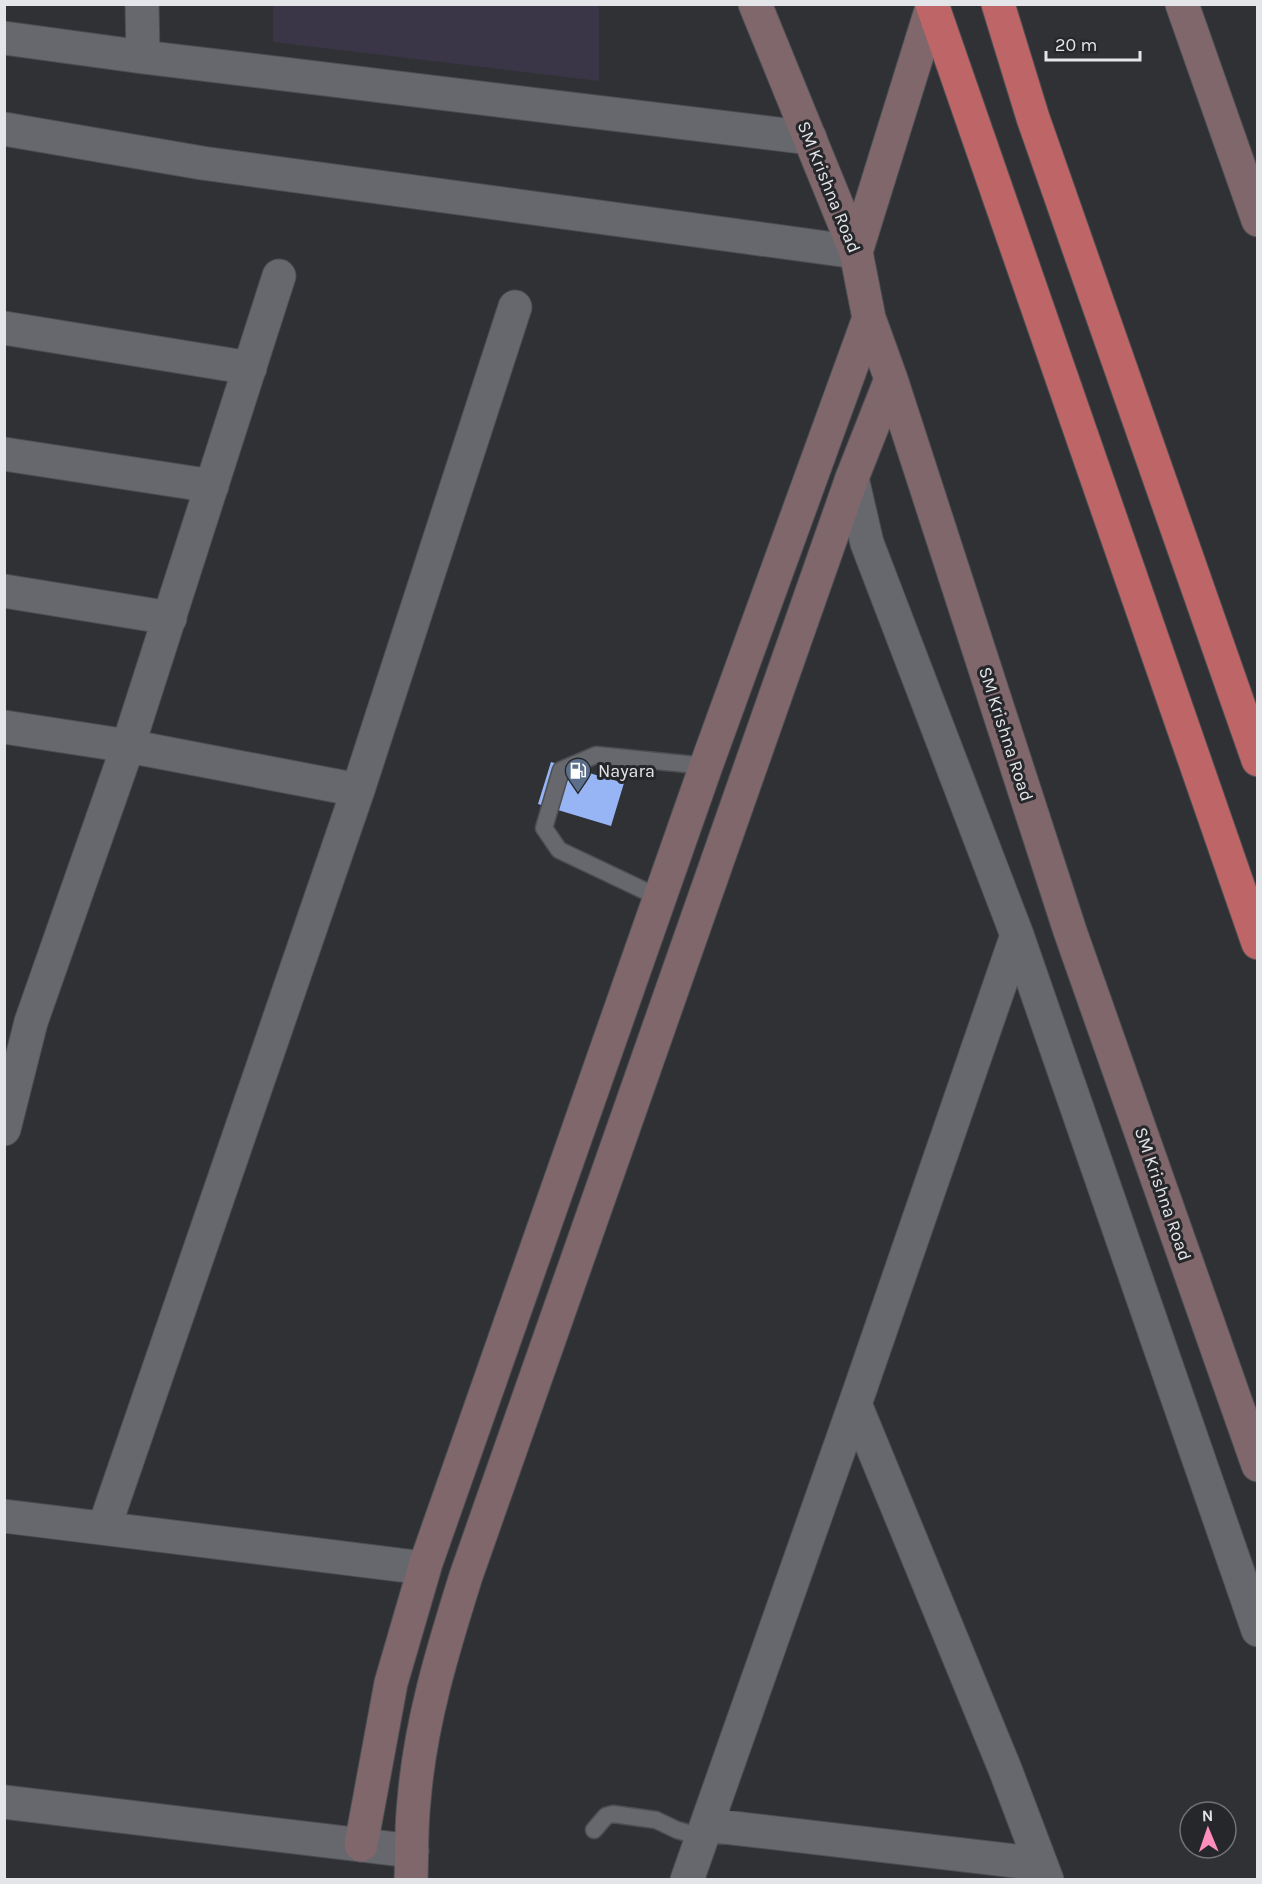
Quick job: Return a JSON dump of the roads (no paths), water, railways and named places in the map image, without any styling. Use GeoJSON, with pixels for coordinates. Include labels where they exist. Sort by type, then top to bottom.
{"type":"FeatureCollection","features":[{"type":"Feature","properties":{"kind":"highway"},"geometry":{"type":"LineString","coordinates":[[998,4],[1037,129],[1257,760]]}},
{"type":"Feature","properties":{"kind":"highway"},"geometry":{"type":"LineString","coordinates":[[932,5],[1257,943]]}},
{"type":"Feature","properties":{"kind":"street"},"geometry":{"type":"LineString","coordinates":[[142,4],[142,57]]}},
{"type":"Feature","properties":{"kind":"street","name":"SM Krishna Road"},"geometry":{"type":"LineString","coordinates":[[755,4],[856,252],[869,318],[891,379],[1070,931],[1257,1465]]}},
{"type":"Feature","properties":{"kind":"street"},"geometry":{"type":"LineString","coordinates":[[1182,4],[1257,220]]}},
{"type":"Feature","properties":{"kind":"street"},"geometry":{"type":"LineString","coordinates":[[4,129],[202,163],[856,252],[932,5]]}},
{"type":"Feature","properties":{"kind":"street"},"geometry":{"type":"LineString","coordinates":[[4,38],[142,57],[810,138]]}},
{"type":"Feature","properties":{"kind":"street"},"geometry":{"type":"LineString","coordinates":[[4,1128],[31,1022],[128,746],[279,276]]}},
{"type":"Feature","properties":{"kind":"street"},"geometry":{"type":"LineString","coordinates":[[104,1528],[358,790],[515,307]]}},
{"type":"Feature","properties":{"kind":"street"},"geometry":{"type":"LineString","coordinates":[[361,1845],[391,1683],[424,1568],[706,766],[869,318]]}},
{"type":"Feature","properties":{"kind":"street"},"geometry":{"type":"LineString","coordinates":[[4,328],[250,368]]}},
{"type":"Feature","properties":{"kind":"street"},"geometry":{"type":"LineString","coordinates":[[4,1802],[361,1845],[411,1865],[414,1800],[433,1693],[466,1576],[852,478],[891,379]]}},
{"type":"Feature","properties":{"kind":"street"},"geometry":{"type":"LineString","coordinates":[[4,454],[212,486]]}},
{"type":"Feature","properties":{"kind":"street"},"geometry":{"type":"LineString","coordinates":[[852,478],[867,543],[1017,935],[1257,1630]]}},
{"type":"Feature","properties":{"kind":"street"},"geometry":{"type":"LineString","coordinates":[[4,591],[170,618]]}},
{"type":"Feature","properties":{"kind":"street"},"geometry":{"type":"LineString","coordinates":[[4,727],[128,746],[358,790]]}},
{"type":"Feature","properties":{"kind":"street"},"geometry":{"type":"LineString","coordinates":[[687,1880],[1017,935]]}},
{"type":"Feature","properties":{"kind":"street"},"geometry":{"type":"LineString","coordinates":[[705,1831],[1044,1872],[1005,1769],[855,1404]]}},
{"type":"Feature","properties":{"kind":"street"},"geometry":{"type":"LineString","coordinates":[[4,1516],[424,1568]]}},
{"type":"Feature","properties":{"kind":"lane"},"geometry":{"type":"LineString","coordinates":[[660,898],[560,850],[544,828],[561,770],[596,755],[706,766]]}},
{"type":"Feature","properties":{"kind":"lane"},"geometry":{"type":"LineString","coordinates":[[594,1830],[606,1816],[613,1814],[656,1820],[677,1830],[705,1831]]}},
{"type":"Feature","properties":{"kind":"place","name":"Nayara"},"geometry":{"type":"Point","coordinates":[578,794]}}]}
